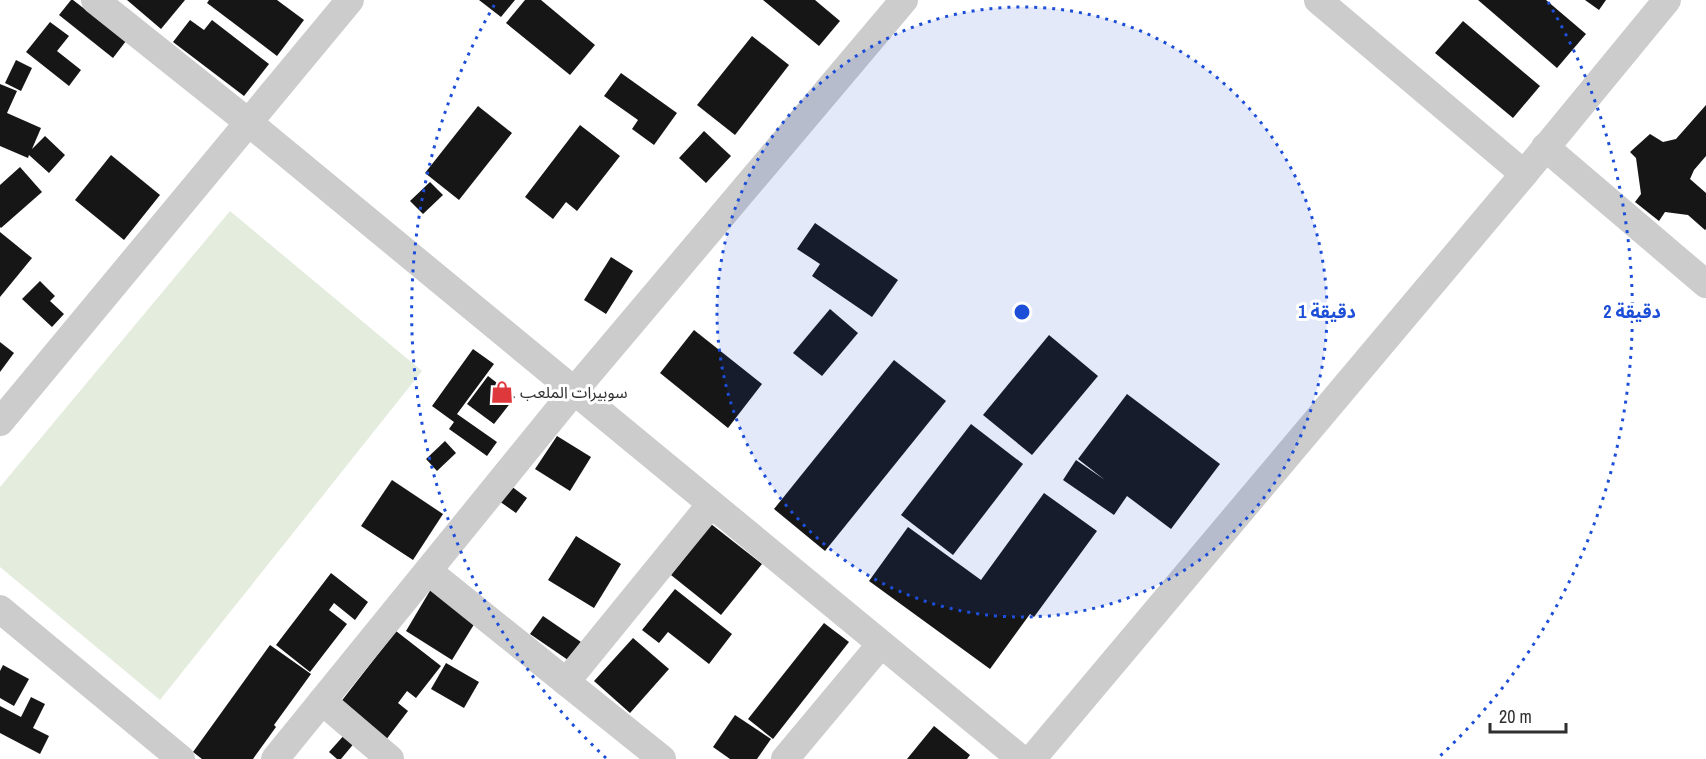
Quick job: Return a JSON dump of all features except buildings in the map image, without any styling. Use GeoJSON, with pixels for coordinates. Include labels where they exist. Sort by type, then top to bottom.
{"type":"FeatureCollection","features":[{"type":"Feature","properties":{"kind":"street"},"geometry":{"type":"LineString","coordinates":[[95,0],[248,122],[1021,759]]}},
{"type":"Feature","properties":{"kind":"street"},"geometry":{"type":"LineString","coordinates":[[0,422],[350,0]]}},
{"type":"Feature","properties":{"kind":"street"},"geometry":{"type":"LineString","coordinates":[[274,759],[574,391],[904,0]]}},
{"type":"Feature","properties":{"kind":"street"},"geometry":{"type":"LineString","coordinates":[[1318,0],[1524,174]]}},
{"type":"Feature","properties":{"kind":"street"},"geometry":{"type":"LineString","coordinates":[[1032,759],[1524,174],[1667,0]]}},
{"type":"Feature","properties":{"kind":"street"},"geometry":{"type":"LineString","coordinates":[[1545,147],[1706,284]]}},
{"type":"Feature","properties":{"kind":"street"},"geometry":{"type":"LineString","coordinates":[[566,682],[711,504]]}},
{"type":"Feature","properties":{"kind":"street"},"geometry":{"type":"LineString","coordinates":[[428,571],[662,759]]}},
{"type":"Feature","properties":{"kind":"street"},"geometry":{"type":"LineString","coordinates":[[0,609],[181,759]]}},
{"type":"Feature","properties":{"kind":"street"},"geometry":{"type":"LineString","coordinates":[[785,759],[881,644]]}},
{"type":"Feature","properties":{"kind":"street"},"geometry":{"type":"LineString","coordinates":[[322,701],[390,759]]}},
{"type":"Feature","properties":{"kind":"green space"},"geometry":{"type":"Polygon","coordinates":[[[230,211],[422,371],[160,700],[0,567],[0,487],[230,211]]]}},
{"type":"Feature","properties":{"kind":"place","name":"سوبيرات الملعب"},"geometry":{"type":"Point","coordinates":[502,392]}}]}
